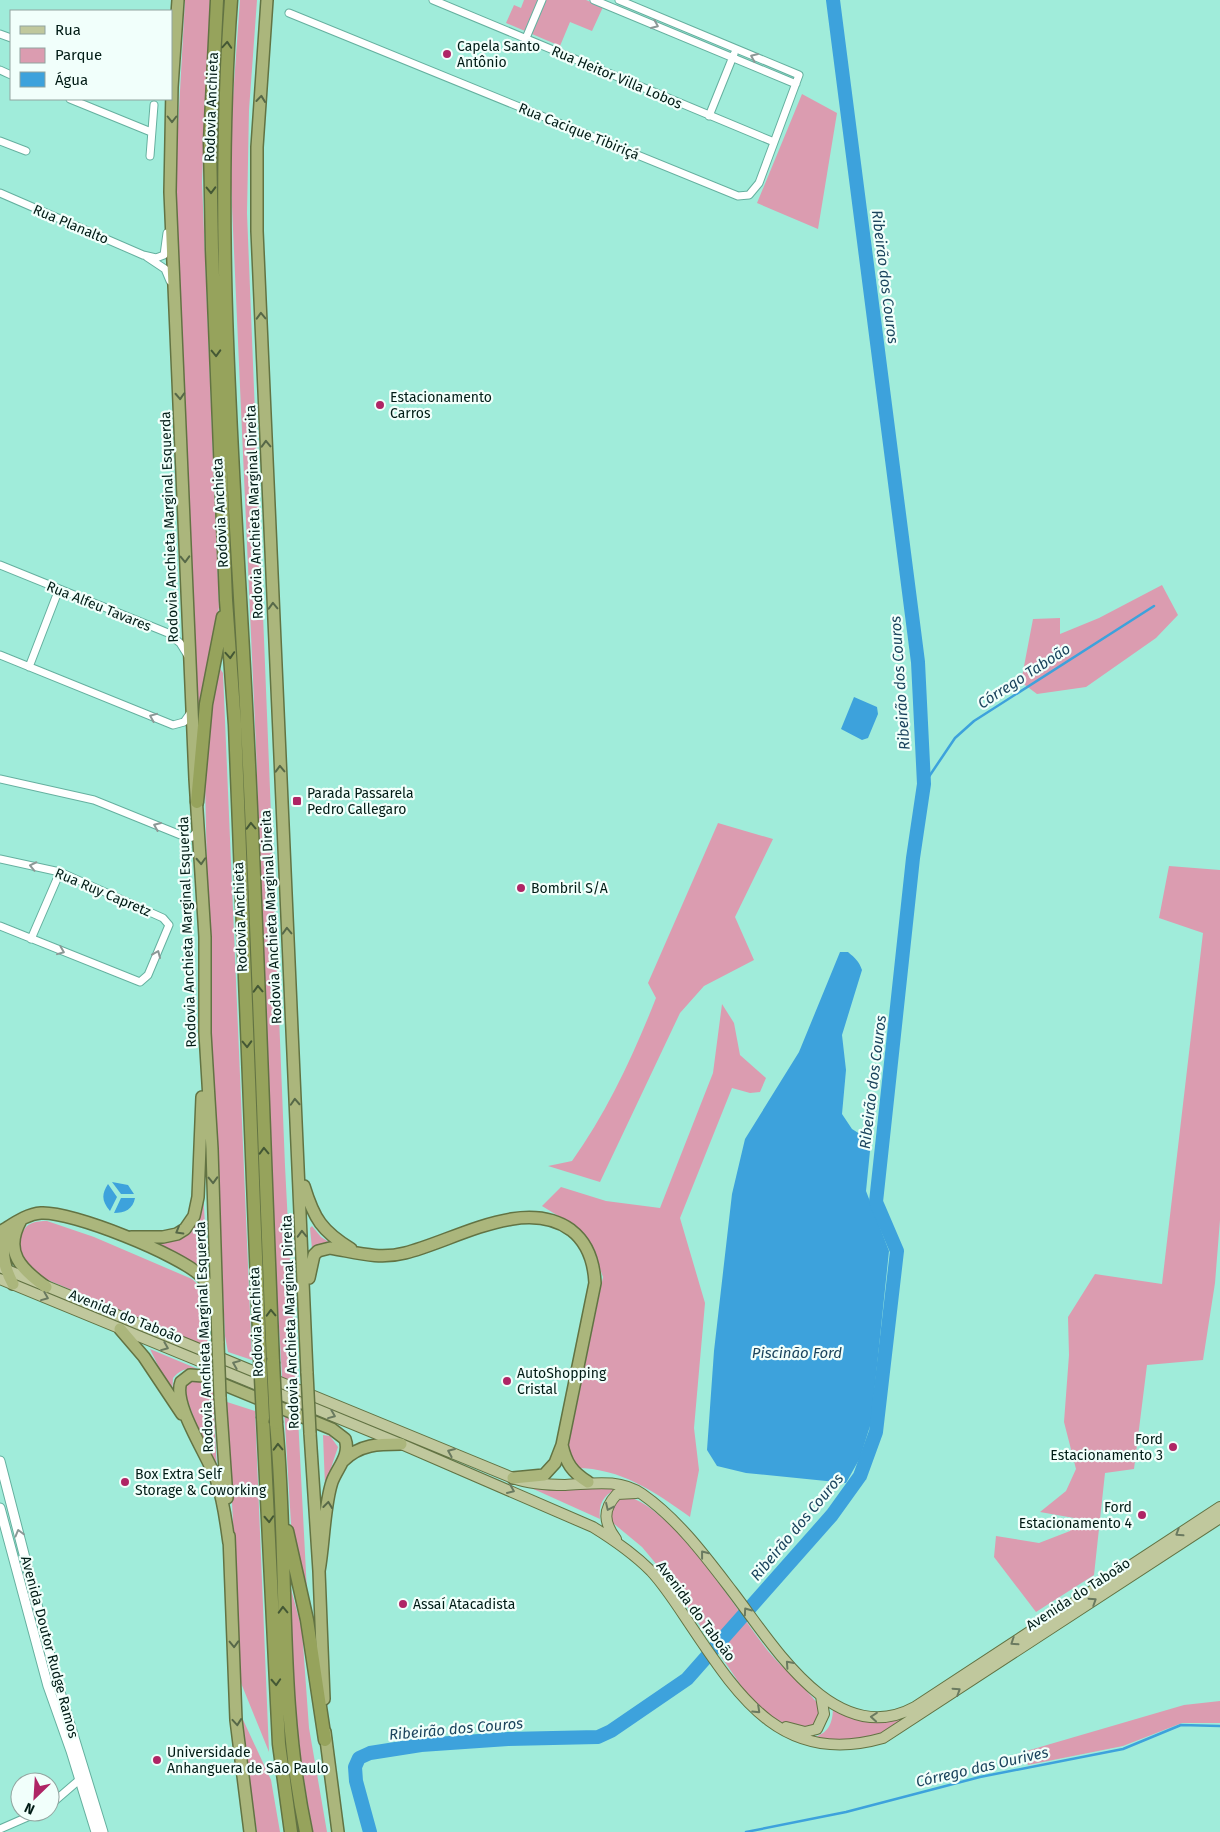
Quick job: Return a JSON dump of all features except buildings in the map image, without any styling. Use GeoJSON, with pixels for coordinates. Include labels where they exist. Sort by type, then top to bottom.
{"type":"FeatureCollection","features":[{"type":"Feature","properties":{"kind":"highway","name":"Rodovia Anchieta Marginal Esquerda"},"geometry":{"type":"LineString","coordinates":[[172,87],[178,0]]}},
{"type":"Feature","properties":{"kind":"highway","name":"Rodovia Anchieta"},"geometry":{"type":"LineString","coordinates":[[217,0],[210,151],[226,600],[235,726],[260,1358],[279,1744],[291,1832]]}},
{"type":"Feature","properties":{"kind":"highway","name":"Rodovia Anchieta"},"geometry":{"type":"LineString","coordinates":[[231,0],[224,128],[224,250],[233,486],[247,726],[285,1651],[292,1748],[306,1832]]}},
{"type":"Feature","properties":{"kind":"highway","name":"Rodovia Anchieta Marginal Direita"},"geometry":{"type":"LineString","coordinates":[[267,0],[257,147],[257,231],[289,989],[299,1168],[310,1433],[319,1571],[325,1740],[338,1832]]}},
{"type":"Feature","properties":{"kind":"highway","name":"Rodovia Anchieta Marginal Esquerda"},"geometry":{"type":"LineString","coordinates":[[172,100],[170,192],[189,657],[205,937],[205,1033],[212,1149],[220,1397],[229,1543],[236,1720],[250,1832]]}},
{"type":"Feature","properties":{"kind":"highway"},"geometry":{"type":"LineString","coordinates":[[198,802],[206,704],[226,600]]}},
{"type":"Feature","properties":{"kind":"highway"},"geometry":{"type":"LineString","coordinates":[[125,1237],[163,1237],[177,1234],[190,1224],[196,1212],[205,1033]]}},
{"type":"Feature","properties":{"kind":"highway"},"geometry":{"type":"LineString","coordinates":[[299,1168],[311,1211],[318,1222],[335,1239],[359,1254]]}},
{"type":"Feature","properties":{"kind":"highway"},"geometry":{"type":"LineString","coordinates":[[13,1284],[2,1272],[4,1230],[37,1213],[54,1213],[125,1237],[179,1261],[200,1275],[209,1287],[218,1320]]}},
{"type":"Feature","properties":{"kind":"highway"},"geometry":{"type":"LineString","coordinates":[[306,1335],[309,1275],[314,1256],[318,1251],[330,1248],[382,1257],[405,1253],[516,1217],[548,1218],[565,1226],[576,1234],[586,1247],[592,1262],[595,1283],[562,1445],[551,1470],[544,1475],[513,1478]]}},
{"type":"Feature","properties":{"kind":"highway"},"geometry":{"type":"LineString","coordinates":[[21,1220],[14,1240],[15,1254],[24,1269],[46,1286]]}},
{"type":"Feature","properties":{"kind":"highway"},"geometry":{"type":"LineString","coordinates":[[120,1328],[144,1357],[190,1425]]}},
{"type":"Feature","properties":{"kind":"highway"},"geometry":{"type":"LineString","coordinates":[[229,1543],[217,1482],[190,1425],[179,1389],[184,1378],[196,1374],[337,1432],[345,1439],[347,1446],[331,1488],[319,1571]]}},
{"type":"Feature","properties":{"kind":"highway"},"geometry":{"type":"LineString","coordinates":[[343,1460],[355,1451],[367,1446],[401,1444]]}},
{"type":"Feature","properties":{"kind":"highway"},"geometry":{"type":"LineString","coordinates":[[562,1445],[567,1463],[572,1470],[588,1482]]}},
{"type":"Feature","properties":{"kind":"highway"},"geometry":{"type":"LineString","coordinates":[[279,1481],[290,1546],[307,1620],[325,1740]]}},
{"type":"Feature","properties":{"kind":"main road","name":"Avenida do Taboão"},"geometry":{"type":"LineString","coordinates":[[2,1272],[46,1286],[513,1478],[550,1485],[588,1482],[622,1485],[642,1494],[669,1517],[696,1545],[734,1592],[760,1630],[807,1684],[821,1696],[860,1715],[889,1718],[901,1715],[1220,1507]]}},
{"type":"Feature","properties":{"kind":"main road","name":"Avenida do Taboão"},"geometry":{"type":"LineString","coordinates":[[13,1284],[567,1514],[618,1542],[652,1572],[747,1701],[773,1724],[805,1732],[838,1746],[862,1744],[883,1738],[898,1730],[1220,1518]]}},
{"type":"Feature","properties":{"kind":"main road"},"geometry":{"type":"LineString","coordinates":[[618,1542],[607,1524],[606,1508],[617,1494],[629,1492],[642,1494]]}},
{"type":"Feature","properties":{"kind":"main road"},"geometry":{"type":"LineString","coordinates":[[813,1737],[823,1719],[824,1709],[821,1696]]}},
{"type":"Feature","properties":{"kind":"street","name":"Rua Heitor Villa Lobos"},"geometry":{"type":"LineString","coordinates":[[433,0],[774,142]]}},
{"type":"Feature","properties":{"kind":"street"},"geometry":{"type":"LineString","coordinates":[[526,38],[542,0]]}},
{"type":"Feature","properties":{"kind":"street"},"geometry":{"type":"LineString","coordinates":[[594,0],[796,84]]}},
{"type":"Feature","properties":{"kind":"street"},"geometry":{"type":"LineString","coordinates":[[619,0],[736,49],[709,116]]}},
{"type":"Feature","properties":{"kind":"street"},"geometry":{"type":"LineString","coordinates":[[628,14],[632,6]]}},
{"type":"Feature","properties":{"kind":"street","name":"Rua Cacique Tibiriçá"},"geometry":{"type":"LineString","coordinates":[[289,14],[738,196],[749,195],[754,190],[799,75],[736,49]]}},
{"type":"Feature","properties":{"kind":"street"},"geometry":{"type":"LineString","coordinates":[[72,100],[151,132]]}},
{"type":"Feature","properties":{"kind":"street"},"geometry":{"type":"LineString","coordinates":[[150,156],[154,105]]}},
{"type":"Feature","properties":{"kind":"street"},"geometry":{"type":"LineString","coordinates":[[0,141],[26,151]]}},
{"type":"Feature","properties":{"kind":"street","name":"Rua Planalto"},"geometry":{"type":"LineString","coordinates":[[0,193],[143,254],[161,257],[166,250],[170,192]]}},
{"type":"Feature","properties":{"kind":"street","name":"Rua Planalto"},"geometry":{"type":"LineString","coordinates":[[143,254],[167,272],[176,303]]}},
{"type":"Feature","properties":{"kind":"street","name":"Rua Alfeu Tavares"},"geometry":{"type":"LineString","coordinates":[[0,566],[168,633],[180,643],[189,657]]}},
{"type":"Feature","properties":{"kind":"street"},"geometry":{"type":"LineString","coordinates":[[29,667],[59,589]]}},
{"type":"Feature","properties":{"kind":"street"},"geometry":{"type":"LineString","coordinates":[[0,655],[173,725],[184,722],[192,709]]}},
{"type":"Feature","properties":{"kind":"street"},"geometry":{"type":"LineString","coordinates":[[0,779],[94,800],[188,838],[199,828]]}},
{"type":"Feature","properties":{"kind":"street","name":"Rua Ruy Capretz"},"geometry":{"type":"LineString","coordinates":[[0,859],[60,872],[169,922],[146,979],[140,982],[32,939]]}},
{"type":"Feature","properties":{"kind":"street"},"geometry":{"type":"LineString","coordinates":[[0,926],[32,939],[60,872]]}},
{"type":"Feature","properties":{"kind":"street","name":"Avenida Doutor Rudge Ramos"},"geometry":{"type":"LineString","coordinates":[[0,1461],[58,1682],[103,1832]]}},
{"type":"Feature","properties":{"kind":"street","name":"Avenida Doutor Rudge Ramos"},"geometry":{"type":"LineString","coordinates":[[0,1508],[48,1686],[71,1751],[96,1832]]}},
{"type":"Feature","properties":{"kind":"street"},"geometry":{"type":"LineString","coordinates":[[60,1796],[79,1780]]}},
{"type":"Feature","properties":{"kind":"street"},"geometry":{"type":"LineString","coordinates":[[0,1829],[20,1822]]}},
{"type":"Feature","properties":{"kind":"green space"},"geometry":{"type":"Polygon","coordinates":[[[185,0],[210,0],[202,182],[219,607],[199,737],[177,219],[176,164],[185,0]]]}},
{"type":"Feature","properties":{"kind":"green space"},"geometry":{"type":"Polygon","coordinates":[[[240,0],[257,0],[249,110],[247,213],[285,1166],[307,1592],[292,1540],[272,1211],[256,747],[231,184],[232,111],[240,0]]]}},
{"type":"Feature","properties":{"kind":"green space"},"geometry":{"type":"Polygon","coordinates":[[[524,0],[586,0],[603,7],[592,31],[570,22],[560,46],[506,23],[514,5],[521,8],[524,0]]]}},
{"type":"Feature","properties":{"kind":"green space"},"geometry":{"type":"Polygon","coordinates":[[[802,94],[837,113],[818,229],[757,203],[802,94]]]}},
{"type":"Feature","properties":{"kind":"green space"},"geometry":{"type":"Polygon","coordinates":[[[1162,585],[1178,615],[1156,638],[1086,687],[1037,694],[1021,682],[1033,619],[1060,618],[1060,634],[1099,618],[1162,585]]]}},
{"type":"Feature","properties":{"kind":"green space"},"geometry":{"type":"Polygon","coordinates":[[[219,667],[223,673],[252,1360],[228,1352],[225,1336],[210,1005],[205,782],[209,723],[219,667]]]}},
{"type":"Feature","properties":{"kind":"green space"},"geometry":{"type":"Polygon","coordinates":[[[718,823],[773,839],[735,917],[754,960],[704,986],[680,1013],[600,1182],[548,1166],[572,1161],[597,1123],[619,1082],[656,998],[648,983],[718,823]]]}},
{"type":"Feature","properties":{"kind":"green space"},"geometry":{"type":"Polygon","coordinates":[[[1169,866],[1220,870],[1220,1220],[1215,1283],[1203,1360],[1147,1365],[1134,1469],[1105,1473],[1094,1575],[1036,1612],[994,1557],[996,1536],[1039,1543],[1070,1531],[1074,1518],[1040,1512],[1066,1491],[1076,1469],[1064,1422],[1069,1355],[1068,1317],[1095,1274],[1162,1284],[1203,933],[1159,918],[1169,866]]]}},
{"type":"Feature","properties":{"kind":"green space"},"geometry":{"type":"Polygon","coordinates":[[[722,1004],[734,1023],[740,1055],[766,1078],[760,1092],[750,1093],[732,1088],[680,1218],[705,1303],[694,1428],[699,1470],[690,1517],[637,1483],[608,1472],[576,1468],[568,1448],[603,1277],[591,1244],[578,1228],[542,1206],[561,1187],[606,1201],[660,1208],[713,1073],[722,1004]]]}},
{"type":"Feature","properties":{"kind":"green space"},"geometry":{"type":"Polygon","coordinates":[[[203,1189],[208,1280],[150,1243],[176,1238],[203,1189]]]}},
{"type":"Feature","properties":{"kind":"green space"},"geometry":{"type":"Polygon","coordinates":[[[40,1221],[47,1221],[94,1237],[192,1279],[198,1285],[205,1301],[208,1347],[43,1278],[27,1267],[18,1248],[23,1231],[29,1225],[40,1221]]]}},
{"type":"Feature","properties":{"kind":"green space"},"geometry":{"type":"Polygon","coordinates":[[[312,1226],[321,1237],[332,1244],[325,1243],[312,1249],[310,1228],[312,1226]]]}},
{"type":"Feature","properties":{"kind":"green space"},"geometry":{"type":"Polygon","coordinates":[[[150,1349],[212,1375],[212,1377],[192,1369],[182,1371],[173,1378],[172,1395],[150,1349]]]}},
{"type":"Feature","properties":{"kind":"green space"},"geometry":{"type":"Polygon","coordinates":[[[193,1379],[208,1383],[213,1391],[217,1472],[205,1448],[183,1388],[187,1382],[193,1379]]]}},
{"type":"Feature","properties":{"kind":"green space"},"geometry":{"type":"Polygon","coordinates":[[[227,1402],[255,1411],[269,1752],[241,1683],[227,1402]]]}},
{"type":"Feature","properties":{"kind":"green space"},"geometry":{"type":"Polygon","coordinates":[[[323,1435],[330,1436],[338,1447],[325,1486],[323,1435]]]}},
{"type":"Feature","properties":{"kind":"green space"},"geometry":{"type":"Polygon","coordinates":[[[529,1487],[620,1488],[610,1493],[601,1503],[600,1519],[529,1487]]]}},
{"type":"Feature","properties":{"kind":"green space"},"geometry":{"type":"Polygon","coordinates":[[[624,1496],[642,1503],[662,1518],[682,1538],[722,1587],[768,1651],[818,1704],[821,1712],[815,1725],[807,1728],[787,1725],[769,1715],[744,1690],[667,1577],[642,1547],[613,1523],[611,1517],[612,1505],[624,1496]]]}},
{"type":"Feature","properties":{"kind":"green space"},"geometry":{"type":"Polygon","coordinates":[[[291,1589],[302,1630],[309,1728],[327,1832],[313,1832],[307,1802],[296,1711],[291,1589]]]}},
{"type":"Feature","properties":{"kind":"green space"},"geometry":{"type":"Polygon","coordinates":[[[1220,1701],[1220,1723],[1182,1723],[1123,1746],[1028,1765],[1023,1752],[1184,1705],[1220,1701]]]}},
{"type":"Feature","properties":{"kind":"green space"},"geometry":{"type":"Polygon","coordinates":[[[833,1706],[869,1720],[908,1719],[885,1732],[866,1738],[821,1740],[815,1737],[824,1732],[830,1725],[833,1706]]]}},
{"type":"Feature","properties":{"kind":"green space"},"geometry":{"type":"Polygon","coordinates":[[[239,1711],[271,1780],[280,1832],[257,1832],[239,1711]]]}},
{"type":"Feature","properties":{"kind":"water"},"geometry":{"type":"Polygon","coordinates":[[[854,697],[877,707],[878,714],[868,738],[862,740],[841,729],[854,697]]]}},
{"type":"Feature","properties":{"kind":"water","name":"Piscinão Ford"},"geometry":{"type":"Polygon","coordinates":[[[840,952],[848,952],[860,964],[862,970],[842,1035],[846,1070],[842,1114],[852,1129],[871,1141],[866,1191],[889,1251],[871,1423],[860,1458],[846,1483],[746,1473],[717,1466],[707,1450],[714,1351],[732,1194],[745,1139],[799,1052],[840,952]]]}},
{"type":"Feature","properties":{"kind":"water"},"geometry":{"type":"Polygon","coordinates":[[[112,1182],[128,1185],[134,1194],[121,1194],[112,1182]]]}},
{"type":"Feature","properties":{"kind":"water"},"geometry":{"type":"Polygon","coordinates":[[[108,1184],[117,1197],[110,1211],[103,1198],[108,1184]]]}},
{"type":"Feature","properties":{"kind":"water"},"geometry":{"type":"Polygon","coordinates":[[[121,1198],[135,1198],[128,1210],[114,1213],[121,1198]]]}},
{"type":"Feature","properties":{"kind":"waterway","name":"Ribeirão dos Couros"},"geometry":{"type":"LineString","coordinates":[[370,1832],[356,1781],[355,1767],[359,1758],[370,1753],[421,1745],[508,1739],[598,1737],[611,1731],[687,1679],[832,1515],[860,1476],[876,1432],[897,1251],[876,1202],[913,858],[924,784],[918,662],[833,0]]}},
{"type":"Feature","properties":{"kind":"waterway","name":"Córrego Taboão"},"geometry":{"type":"LineString","coordinates":[[924,784],[955,738],[974,721],[1154,606]]}},
{"type":"Feature","properties":{"kind":"waterway","name":"Córrego das Ourives"},"geometry":{"type":"LineString","coordinates":[[746,1832],[846,1812],[980,1777],[1123,1749],[1181,1725],[1220,1726]]}},
{"type":"Feature","properties":{"kind":"place","name":"Capela Santo Antônio"},"geometry":{"type":"Point","coordinates":[447,54]}},
{"type":"Feature","properties":{"kind":"place","name":"Estacionamento Carros"},"geometry":{"type":"Point","coordinates":[380,405]}},
{"type":"Feature","properties":{"kind":"place","name":"Parada Passarela Pedro Callegaro"},"geometry":{"type":"Point","coordinates":[297,801]}},
{"type":"Feature","properties":{"kind":"place","name":"Bombril S/A"},"geometry":{"type":"Point","coordinates":[521,888]}},
{"type":"Feature","properties":{"kind":"place","name":"AutoShopping Cristal"},"geometry":{"type":"Point","coordinates":[507,1381]}},
{"type":"Feature","properties":{"kind":"place","name":"Ford Estacionamento 3"},"geometry":{"type":"Point","coordinates":[1173,1447]}},
{"type":"Feature","properties":{"kind":"place","name":"Box Extra Self Storage & Coworking"},"geometry":{"type":"Point","coordinates":[125,1482]}},
{"type":"Feature","properties":{"kind":"place","name":"Ford Estacionamento 4"},"geometry":{"type":"Point","coordinates":[1142,1515]}},
{"type":"Feature","properties":{"kind":"place","name":"Assaí Atacadista"},"geometry":{"type":"Point","coordinates":[403,1604]}},
{"type":"Feature","properties":{"kind":"place","name":"Universidade Anhanguera de São Paulo"},"geometry":{"type":"Point","coordinates":[157,1760]}}]}
